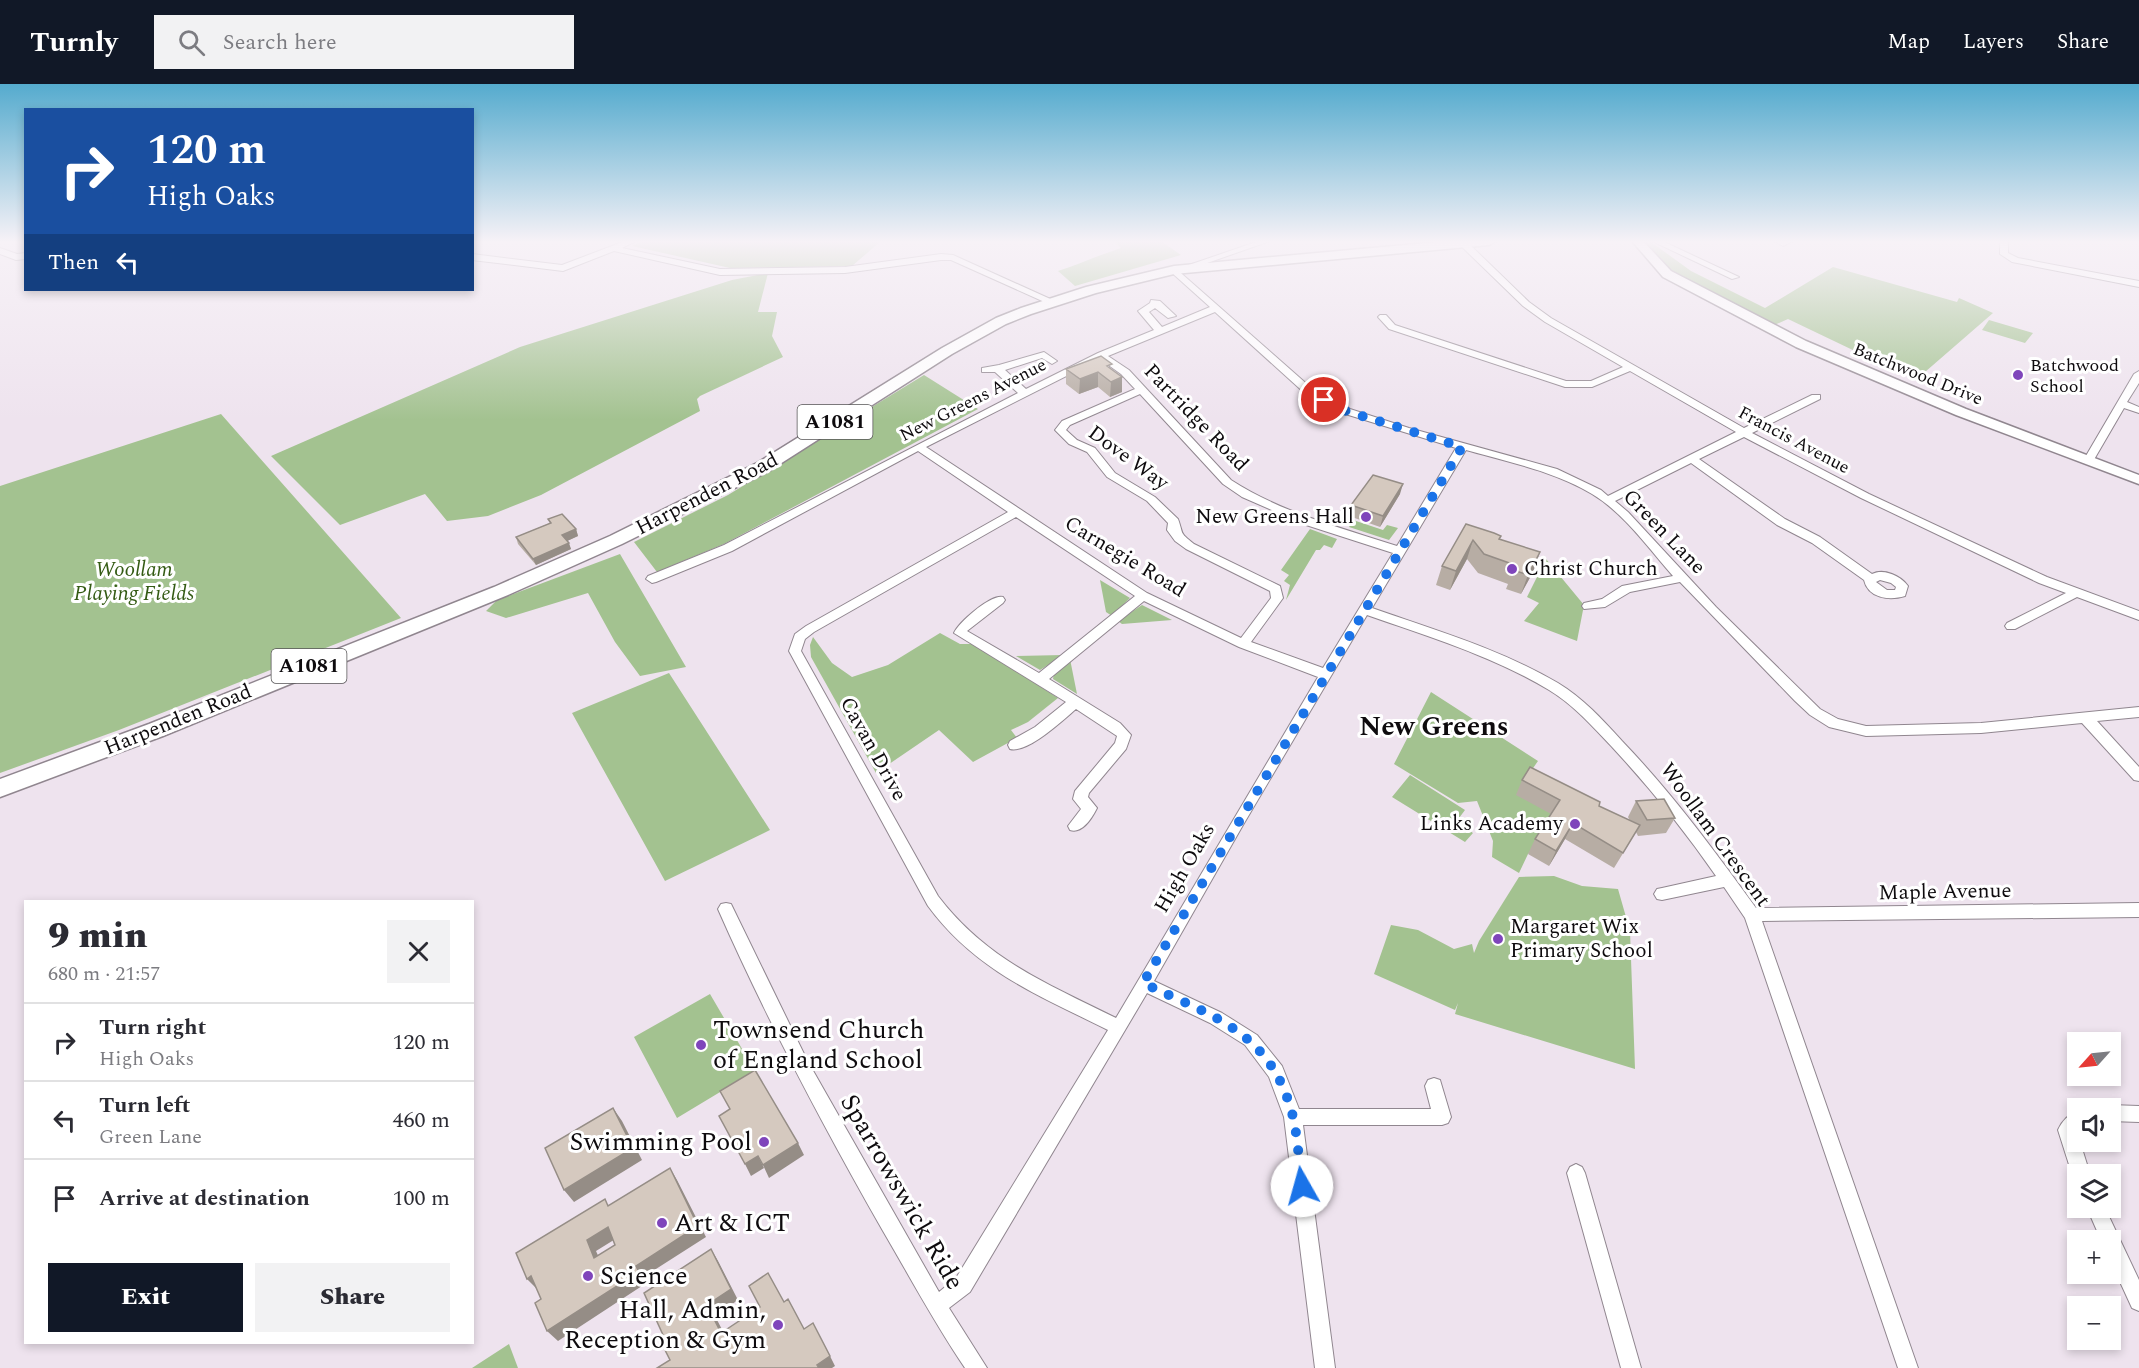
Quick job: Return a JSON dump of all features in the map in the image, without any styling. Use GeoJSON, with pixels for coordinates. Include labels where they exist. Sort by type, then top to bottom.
{"type":"FeatureCollection","features":[{"type":"Feature","properties":{"kind":"main road","name":"Harpenden Road"},"geometry":{"type":"LineString","coordinates":[[0,788],[156,730],[501,591],[616,540],[763,467],[911,373],[1001,321],[1057,301]]}},
{"type":"Feature","properties":{"kind":"street","name":"Green Lane"},"geometry":{"type":"LineString","coordinates":[[1208,301],[1313,395],[1346,411],[1462,447],[1567,476],[1608,500],[1815,712],[1841,726],[1866,730],[1958,729],[2087,719],[2139,712]]}},
{"type":"Feature","properties":{"kind":"street","name":"Francis Avenue"},"geometry":{"type":"LineString","coordinates":[[1523,301],[1548,320],[1629,368],[1743,432],[1865,496],[2043,580],[2139,616]]}},
{"type":"Feature","properties":{"kind":"street","name":"Batchwood Drive"},"geometry":{"type":"LineString","coordinates":[[1719,301],[1801,344],[1961,412],[2139,480]]}},
{"type":"Feature","properties":{"kind":"street"},"geometry":{"type":"LineString","coordinates":[[1142,305],[1157,302]]}},
{"type":"Feature","properties":{"kind":"street"},"geometry":{"type":"LineString","coordinates":[[1157,302],[1171,316]]}},
{"type":"Feature","properties":{"kind":"street"},"geometry":{"type":"LineString","coordinates":[[1157,302],[1143,311],[1160,331]]}},
{"type":"Feature","properties":{"kind":"street","name":"New Greens Avenue"},"geometry":{"type":"LineString","coordinates":[[652,579],[728,548],[918,447],[1101,355],[1216,308]]}},
{"type":"Feature","properties":{"kind":"street"},"geometry":{"type":"LineString","coordinates":[[1383,317],[1392,327],[1565,384],[1592,384],[1629,368]]}},
{"type":"Feature","properties":{"kind":"street"},"geometry":{"type":"LineString","coordinates":[[985,370],[999,370],[1020,360],[1044,355]]}},
{"type":"Feature","properties":{"kind":"street","name":"Partridge Road"},"geometry":{"type":"LineString","coordinates":[[1101,355],[1125,372],[1227,482],[1245,495],[1268,506],[1400,551]]}},
{"type":"Feature","properties":{"kind":"street"},"geometry":{"type":"LineString","coordinates":[[999,370],[1024,393]]}},
{"type":"Feature","properties":{"kind":"street"},"geometry":{"type":"LineString","coordinates":[[2088,461],[2139,374]]}},
{"type":"Feature","properties":{"kind":"street","name":"Dove Way"},"geometry":{"type":"LineString","coordinates":[[1142,390],[1066,423],[1060,430],[1073,442],[1091,450],[1121,482],[1163,508],[1174,522],[1173,530],[1177,537],[1206,555],[1220,559],[1236,570],[1276,589],[1277,598],[1243,644]]}},
{"type":"Feature","properties":{"kind":"street"},"geometry":{"type":"LineString","coordinates":[[1608,500],[1816,397]]}},
{"type":"Feature","properties":{"kind":"street"},"geometry":{"type":"LineString","coordinates":[[2121,404],[2139,410]]}},
{"type":"Feature","properties":{"kind":"street","name":"Carnegie Road"},"geometry":{"type":"LineString","coordinates":[[918,447],[1143,596],[1243,644],[1327,675]]}},
{"type":"Feature","properties":{"kind":"street","name":"High Oaks"},"geometry":{"type":"LineString","coordinates":[[938,1305],[963,1285],[1462,447]]}},
{"type":"Feature","properties":{"kind":"street"},"geometry":{"type":"LineString","coordinates":[[1692,459],[1768,512],[1870,578]]}},
{"type":"Feature","properties":{"kind":"street","name":"Cavan Drive"},"geometry":{"type":"LineString","coordinates":[[1016,512],[810,628],[799,637],[795,651],[933,901],[954,930],[980,953],[1005,968],[1118,1027]]}},
{"type":"Feature","properties":{"kind":"street"},"geometry":{"type":"LineString","coordinates":[[1588,606],[1605,603],[1626,589],[1682,578]]}},
{"type":"Feature","properties":{"kind":"street"},"geometry":{"type":"LineString","coordinates":[[2011,626],[2076,593]]}},
{"type":"Feature","properties":{"kind":"street"},"geometry":{"type":"LineString","coordinates":[[1040,680],[1143,596]]}},
{"type":"Feature","properties":{"kind":"street"},"geometry":{"type":"LineString","coordinates":[[1612,598],[1625,604]]}},
{"type":"Feature","properties":{"kind":"street"},"geometry":{"type":"LineString","coordinates":[[999,600],[963,627],[960,633],[1040,680],[1124,735],[1121,745],[1082,791],[1080,799],[1090,808],[1075,826]]}},
{"type":"Feature","properties":{"kind":"street","name":"Woollam Crescent"},"geometry":{"type":"LineString","coordinates":[[1365,610],[1492,655],[1554,687],[1588,713],[1663,794],[1727,880],[1752,915],[1908,1368]]}},
{"type":"Feature","properties":{"kind":"street"},"geometry":{"type":"LineString","coordinates":[[1015,745],[1040,731],[1075,702]]}},
{"type":"Feature","properties":{"kind":"street"},"geometry":{"type":"LineString","coordinates":[[2087,719],[2139,776]]}},
{"type":"Feature","properties":{"kind":"street"},"geometry":{"type":"LineString","coordinates":[[1662,894],[1727,880]]}},
{"type":"Feature","properties":{"kind":"street","name":"Sparrowswick Ride"},"geometry":{"type":"LineString","coordinates":[[726,909],[756,978],[802,1072],[977,1368]]}},
{"type":"Feature","properties":{"kind":"street","name":"Maple Avenue"},"geometry":{"type":"LineString","coordinates":[[1752,915],[2139,910]]}},
{"type":"Feature","properties":{"kind":"street"},"geometry":{"type":"LineString","coordinates":[[1143,983],[1216,1018],[1251,1040],[1276,1071],[1293,1117],[1325,1368]]}},
{"type":"Feature","properties":{"kind":"street"},"geometry":{"type":"LineString","coordinates":[[1293,1117],[1442,1117],[1434,1086]]}},
{"type":"Feature","properties":{"kind":"street"},"geometry":{"type":"LineString","coordinates":[[2121,1113],[2139,1114]]}},
{"type":"Feature","properties":{"kind":"street"},"geometry":{"type":"LineString","coordinates":[[1576,1173],[1631,1368]]}},
{"type":"Feature","properties":{"kind":"street"},"geometry":{"type":"LineString","coordinates":[[2101,1218],[2139,1300]]}},
{"type":"Feature","properties":{"kind":"green space"},"geometry":{"type":"Polygon","coordinates":[[[666,301],[761,301],[758,312],[777,312],[772,336],[783,357],[700,396],[697,399],[700,411],[541,495],[488,516],[447,521],[425,494],[340,525],[271,456],[520,347],[666,301]]]}},
{"type":"Feature","properties":{"kind":"green space"},"geometry":{"type":"Polygon","coordinates":[[[1719,301],[1751,301],[1765,308],[1777,301],[1966,301],[1993,313],[1925,372],[1905,375],[1788,319],[1772,326],[1719,301]]]}},
{"type":"Feature","properties":{"kind":"green space"},"geometry":{"type":"Polygon","coordinates":[[[1989,320],[2033,333],[2025,343],[1982,330],[1989,320]]]}},
{"type":"Feature","properties":{"kind":"green space"},"geometry":{"type":"Polygon","coordinates":[[[924,375],[978,409],[724,544],[657,572],[634,542],[728,495],[924,375]]]}},
{"type":"Feature","properties":{"kind":"green space","name":"Woollam Playing Fields"},"geometry":{"type":"Polygon","coordinates":[[[221,414],[401,618],[119,730],[0,773],[0,486],[221,414]]]}},
{"type":"Feature","properties":{"kind":"green space"},"geometry":{"type":"Polygon","coordinates":[[[1350,519],[1383,530],[1387,525],[1398,528],[1389,540],[1349,527],[1352,522],[1350,519]]]}},
{"type":"Feature","properties":{"kind":"green space"},"geometry":{"type":"Polygon","coordinates":[[[1310,529],[1337,539],[1332,548],[1324,545],[1320,550],[1316,550],[1286,600],[1290,585],[1284,581],[1289,575],[1281,570],[1310,529]]]}},
{"type":"Feature","properties":{"kind":"green space"},"geometry":{"type":"Polygon","coordinates":[[[620,554],[686,667],[640,676],[615,642],[588,593],[506,618],[486,611],[497,600],[620,554]]]}},
{"type":"Feature","properties":{"kind":"green space"},"geometry":{"type":"Polygon","coordinates":[[[1546,559],[1584,605],[1577,641],[1524,621],[1539,603],[1527,597],[1546,559]]]}},
{"type":"Feature","properties":{"kind":"green space"},"geometry":{"type":"Polygon","coordinates":[[[1100,580],[1130,598],[1112,616],[1106,612],[1100,580]]]}},
{"type":"Feature","properties":{"kind":"green space"},"geometry":{"type":"Polygon","coordinates":[[[1142,605],[1172,620],[1122,624],[1118,621],[1142,605]]]}},
{"type":"Feature","properties":{"kind":"green space"},"geometry":{"type":"Polygon","coordinates":[[[940,633],[960,644],[974,644],[1058,698],[1028,722],[1011,730],[1017,738],[973,762],[939,730],[876,773],[811,657],[810,645],[813,637],[832,663],[852,677],[888,665],[940,633]]]}},
{"type":"Feature","properties":{"kind":"green space"},"geometry":{"type":"Polygon","coordinates":[[[1064,655],[1040,670],[1016,656],[1064,655]]]}},
{"type":"Feature","properties":{"kind":"green space"},"geometry":{"type":"Polygon","coordinates":[[[1070,659],[1077,694],[1053,679],[1054,673],[1070,659]]]}},
{"type":"Feature","properties":{"kind":"green space"},"geometry":{"type":"Polygon","coordinates":[[[669,673],[770,830],[665,881],[572,713],[669,673]]]}},
{"type":"Feature","properties":{"kind":"green space"},"geometry":{"type":"Polygon","coordinates":[[[1431,692],[1538,761],[1522,784],[1557,817],[1528,854],[1519,873],[1492,857],[1493,841],[1477,801],[1458,803],[1394,764],[1431,692]]]}},
{"type":"Feature","properties":{"kind":"green space"},"geometry":{"type":"Polygon","coordinates":[[[1410,775],[1465,810],[1456,822],[1473,833],[1465,842],[1392,797],[1410,775]]]}},
{"type":"Feature","properties":{"kind":"green space"},"geometry":{"type":"Polygon","coordinates":[[[1554,876],[1582,886],[1618,889],[1630,931],[1635,1069],[1455,1014],[1458,1003],[1455,1010],[1374,974],[1391,925],[1418,930],[1454,949],[1472,944],[1474,953],[1479,941],[1519,877],[1554,876]]]}},
{"type":"Feature","properties":{"kind":"green space"},"geometry":{"type":"Polygon","coordinates":[[[710,994],[755,1071],[677,1118],[634,1037],[710,994]]]}},
{"type":"Feature","properties":{"kind":"green space"},"geometry":{"type":"Polygon","coordinates":[[[509,1344],[518,1368],[472,1368],[509,1344]]]}},
{"type":"Feature","properties":{"kind":"building"},"geometry":{"type":"Polygon","coordinates":[[[1101,356],[1112,364],[1107,366],[1122,377],[1111,382],[1098,372],[1080,379],[1066,369],[1101,356]]]}},
{"type":"Feature","properties":{"kind":"building"},"geometry":{"type":"Polygon","coordinates":[[[1373,475],[1403,484],[1383,516],[1351,505],[1373,475]]]}},
{"type":"Feature","properties":{"kind":"building"},"geometry":{"type":"Polygon","coordinates":[[[562,514],[576,529],[562,535],[569,543],[533,559],[516,537],[551,523],[548,519],[562,514]]]}},
{"type":"Feature","properties":{"kind":"building"},"geometry":{"type":"Polygon","coordinates":[[[1466,524],[1501,536],[1499,539],[1540,552],[1528,575],[1513,570],[1515,565],[1484,554],[1473,540],[1456,571],[1442,566],[1466,524]]]}},
{"type":"Feature","properties":{"kind":"building"},"geometry":{"type":"Polygon","coordinates":[[[1530,767],[1600,802],[1599,806],[1640,825],[1623,853],[1573,823],[1556,851],[1535,839],[1560,800],[1522,780],[1530,767]]]}},
{"type":"Feature","properties":{"kind":"building"},"geometry":{"type":"Polygon","coordinates":[[[1664,799],[1675,818],[1647,820],[1636,801],[1664,799]]]}},
{"type":"Feature","properties":{"kind":"building","name":"Swimming Pool"},"geometry":{"type":"Polygon","coordinates":[[[755,1070],[798,1143],[763,1165],[758,1156],[745,1164],[719,1116],[730,1109],[720,1091],[755,1070]]]}},
{"type":"Feature","properties":{"kind":"building"},"geometry":{"type":"Polygon","coordinates":[[[613,1108],[633,1148],[564,1190],[545,1148],[613,1108]]]}},
{"type":"Feature","properties":{"kind":"building"},"geometry":{"type":"Polygon","coordinates":[[[670,1168],[698,1226],[636,1266],[639,1272],[547,1331],[535,1303],[541,1299],[531,1276],[527,1279],[516,1253],[605,1199],[608,1206],[670,1168]],[[608,1227],[587,1240],[594,1258],[615,1245],[608,1227]]]}},
{"type":"Feature","properties":{"kind":"building"},"geometry":{"type":"Polygon","coordinates":[[[711,1249],[731,1289],[707,1305],[721,1333],[760,1307],[749,1286],[768,1273],[784,1302],[788,1299],[804,1329],[813,1323],[830,1356],[817,1365],[819,1368],[657,1368],[670,1360],[664,1348],[668,1346],[644,1293],[711,1249]]]}},
{"type":"Feature","properties":{"kind":"place","name":"Batchwood School"},"geometry":{"type":"Point","coordinates":[2018,375]}},
{"type":"Feature","properties":{"kind":"place","name":"New Greens Hall"},"geometry":{"type":"Point","coordinates":[1366,517]}},
{"type":"Feature","properties":{"kind":"place","name":"Christ Church"},"geometry":{"type":"Point","coordinates":[1512,569]}},
{"type":"Feature","properties":{"kind":"place","name":"Links Academy"},"geometry":{"type":"Point","coordinates":[1575,824]}},
{"type":"Feature","properties":{"kind":"place","name":"Margaret Wix Primary School"},"geometry":{"type":"Point","coordinates":[1498,939]}},
{"type":"Feature","properties":{"kind":"place","name":"Townsend Church of England School"},"geometry":{"type":"Point","coordinates":[701,1045]}},
{"type":"Feature","properties":{"kind":"place","name":"Swimming Pool"},"geometry":{"type":"Point","coordinates":[764,1142]}},
{"type":"Feature","properties":{"kind":"place","name":"Art & ICT"},"geometry":{"type":"Point","coordinates":[662,1223]}},
{"type":"Feature","properties":{"kind":"place","name":"Science"},"geometry":{"type":"Point","coordinates":[588,1276]}},
{"type":"Feature","properties":{"kind":"place","name":"Hall, Admin, Reception & Gym"},"geometry":{"type":"Point","coordinates":[778,1325]}},
{"type":"Feature","properties":{"kind":"district","name":"New Greens"},"geometry":{"type":"Point","coordinates":[1434,727]}},
{"type":"Feature","properties":{"kind":"route"},"geometry":{"type":"LineString","coordinates":[[1302,1186],[1293,1117],[1276,1071],[1251,1040],[1216,1018],[1143,983],[1462,447],[1346,411],[1324,400]]}}]}
